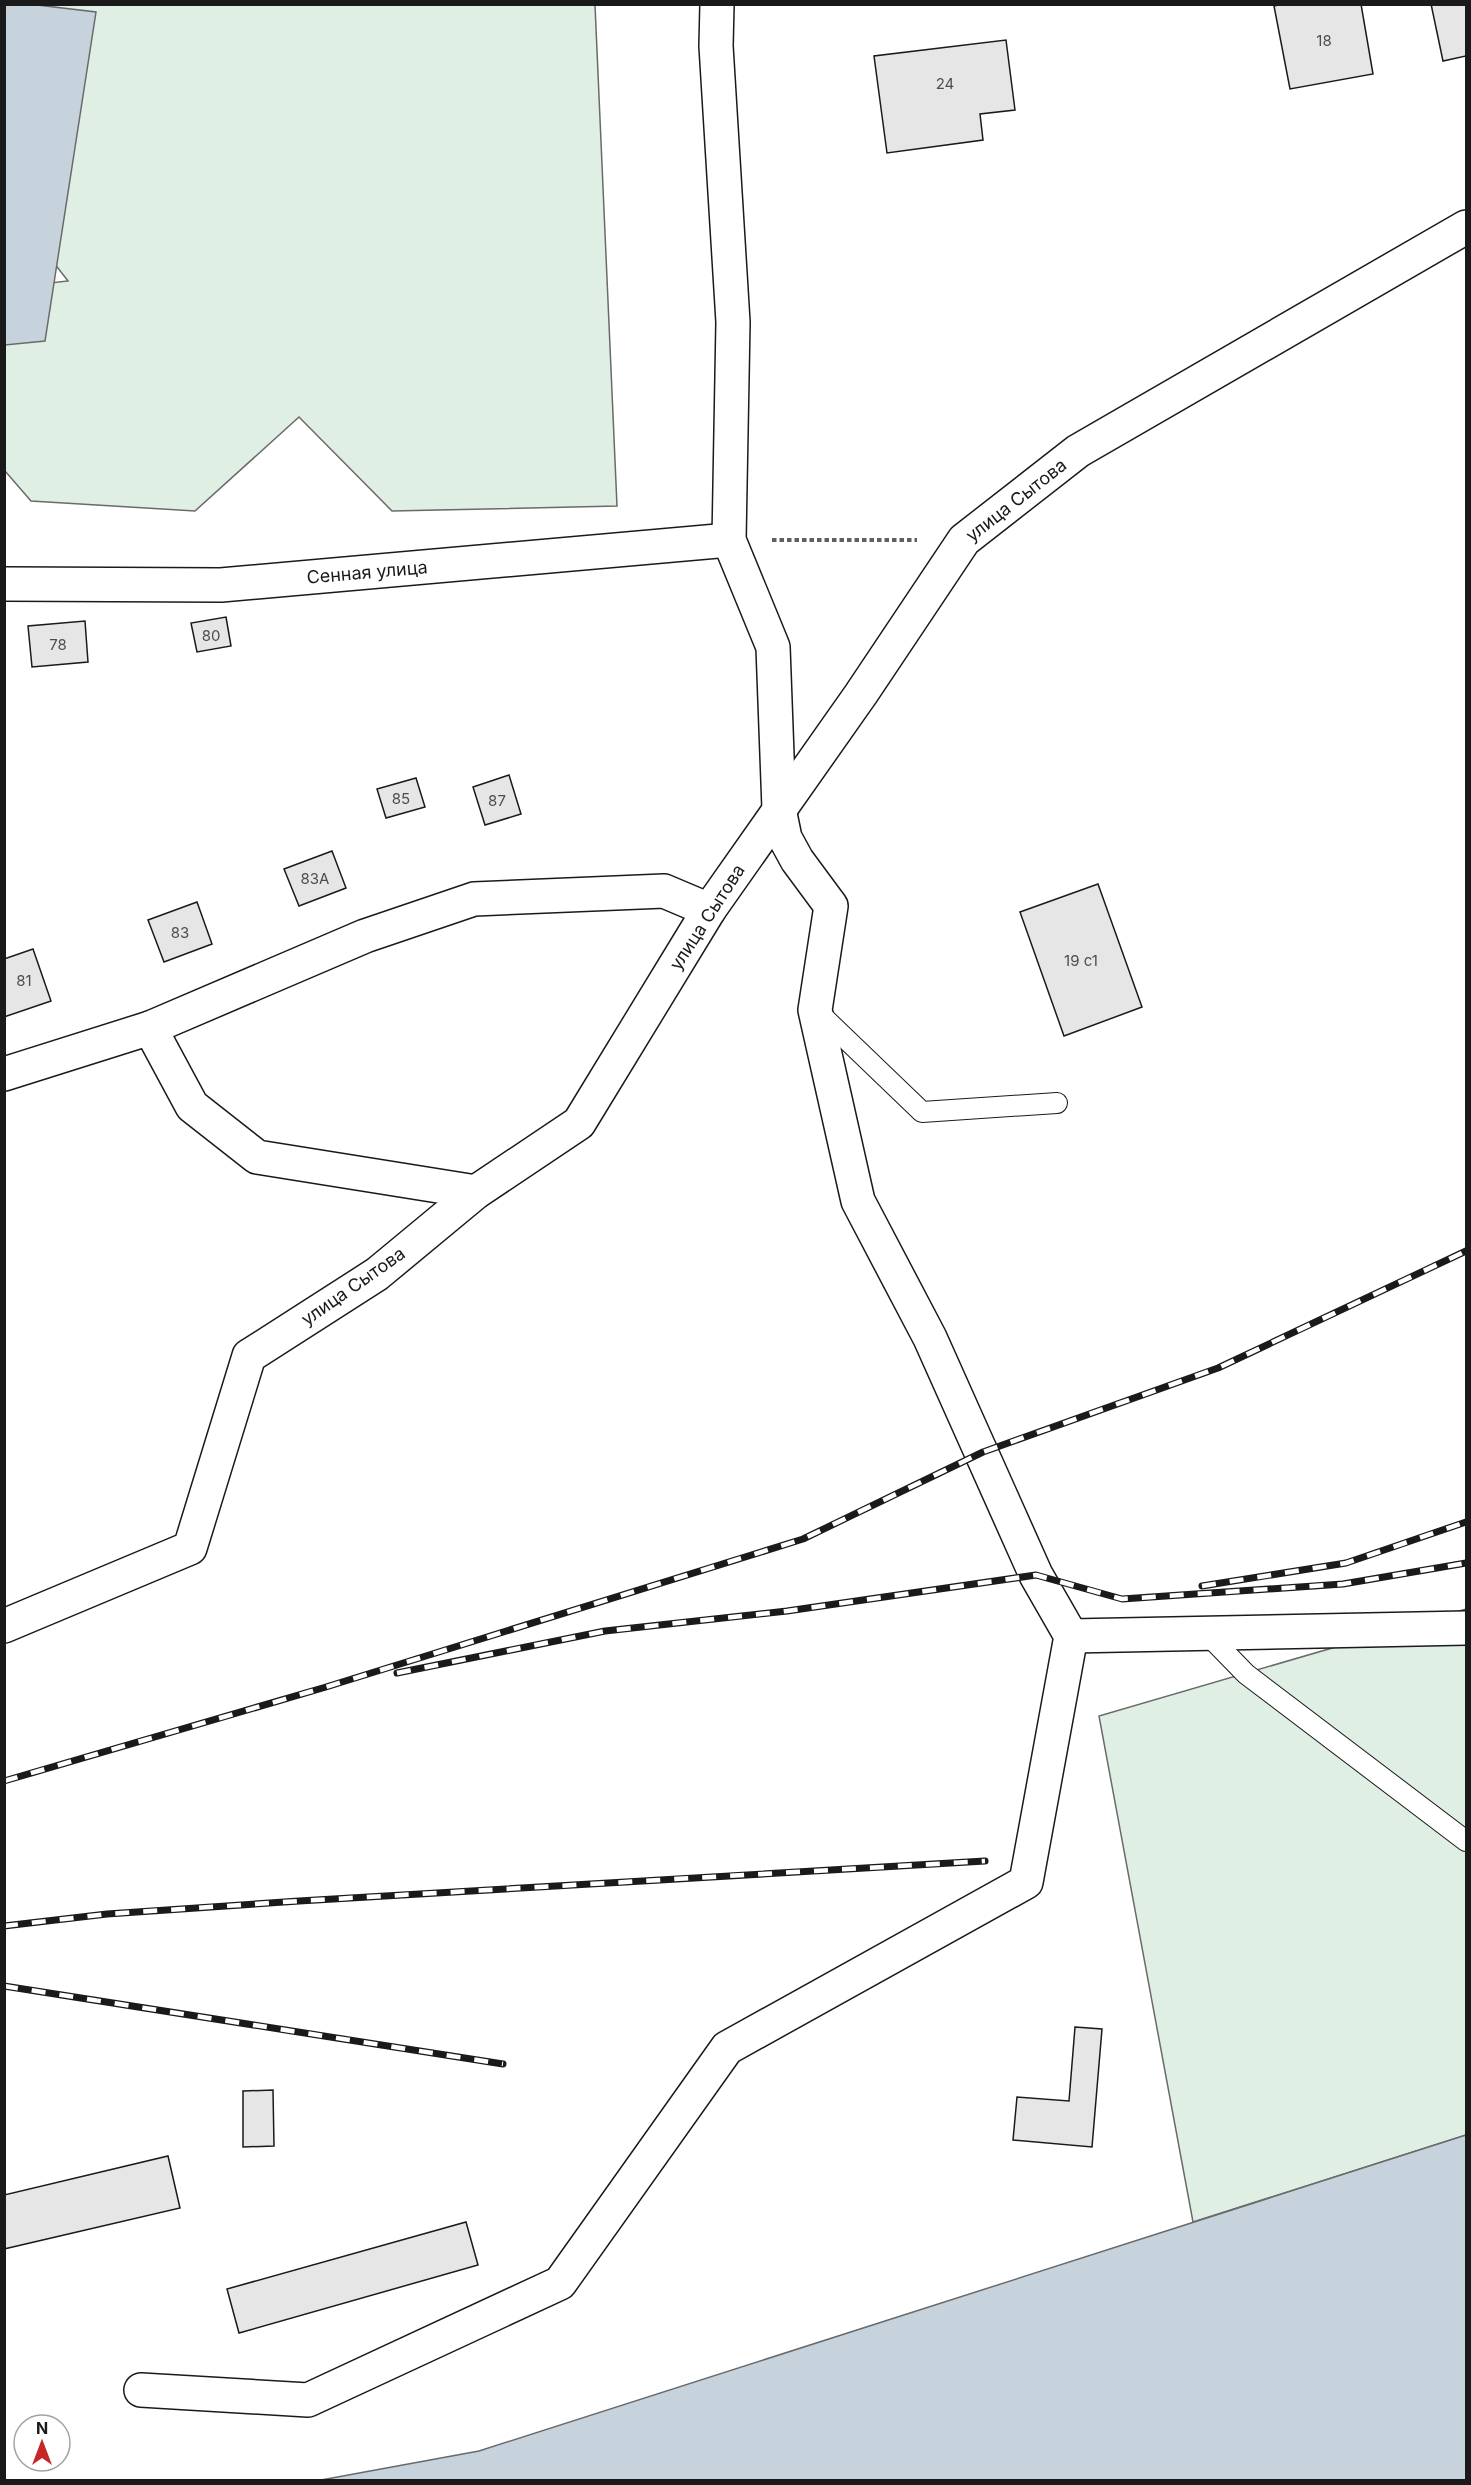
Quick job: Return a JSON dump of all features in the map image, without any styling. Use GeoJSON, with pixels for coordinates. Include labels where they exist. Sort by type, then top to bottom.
{"type":"FeatureCollection","features":[{"type":"Feature","properties":{"kind":"street"},"geometry":{"type":"LineString","coordinates":[[141,2390],[308,2400],[560,2283],[727,2048],[1026,1882],[1071,1636],[1036,1575],[930,1338],[858,1201],[815,1010],[831,906],[797,860],[785,838],[778,809],[773,647],[729,540],[733,322],[716,46],[717,4]]}},
{"type":"Feature","properties":{"kind":"street","name":"улица Сытова"},"geometry":{"type":"LineString","coordinates":[[4,1626],[190,1548],[249,1356],[377,1274],[476,1192],[579,1123],[709,910],[861,694],[964,540],[1078,451],[1467,226]]}},
{"type":"Feature","properties":{"kind":"street","name":"Сенная улица"},"geometry":{"type":"LineString","coordinates":[[4,584],[221,585],[729,540]]}},
{"type":"Feature","properties":{"kind":"street"},"geometry":{"type":"LineString","coordinates":[[4,1074],[150,1028],[365,936],[474,899],[664,891],[709,910]]}},
{"type":"Feature","properties":{"kind":"street"},"geometry":{"type":"LineString","coordinates":[[150,1028],[192,1106],[257,1157],[476,1192]]}},
{"type":"Feature","properties":{"kind":"street"},"geometry":{"type":"LineString","coordinates":[[1071,1636],[1467,1628]]}},
{"type":"Feature","properties":{"kind":"lane"},"geometry":{"type":"LineString","coordinates":[[815,1010],[922,1112],[1057,1103]]}},
{"type":"Feature","properties":{"kind":"lane"},"geometry":{"type":"LineString","coordinates":[[1207,1634],[1246,1674],[1467,1840]]}},
{"type":"Feature","properties":{"kind":"path"},"geometry":{"type":"LineString","coordinates":[[729,540],[964,540]]}},
{"type":"Feature","properties":{"kind":"green space"},"geometry":{"type":"Polygon","coordinates":[[[5,5],[595,5],[617,506],[392,511],[299,417],[195,511],[31,501],[5,471],[5,288],[68,281],[5,200],[5,5]]]}},
{"type":"Feature","properties":{"kind":"green space"},"geometry":{"type":"Polygon","coordinates":[[[1466,1609],[1466,2135],[1193,2222],[1099,1716],[1466,1609]]]}},
{"type":"Feature","properties":{"kind":"shaded area"},"geometry":{"type":"Polygon","coordinates":[[[4,5],[37,5],[96,12],[45,341],[5,345],[4,5]]]}},
{"type":"Feature","properties":{"kind":"shaded area"},"geometry":{"type":"Polygon","coordinates":[[[1466,2135],[1466,2480],[321,2480],[479,2451],[1466,2135]]]}},
{"type":"Feature","properties":{"kind":"building"},"geometry":{"type":"Polygon","coordinates":[[[1361,4],[1373,74],[1290,89],[1274,6],[1361,4]]]}},
{"type":"Feature","properties":{"kind":"building"},"geometry":{"type":"Polygon","coordinates":[[[1431,4],[1466,4],[1466,56],[1443,61],[1431,4]]]}},
{"type":"Feature","properties":{"kind":"building"},"geometry":{"type":"Polygon","coordinates":[[[1006,40],[1015,110],[980,114],[983,140],[887,153],[874,56],[1006,40]]]}},
{"type":"Feature","properties":{"kind":"building"},"geometry":{"type":"Polygon","coordinates":[[[226,617],[231,646],[197,652],[191,623],[226,617]]]}},
{"type":"Feature","properties":{"kind":"building"},"geometry":{"type":"Polygon","coordinates":[[[85,621],[88,662],[32,667],[28,626],[85,621]]]}},
{"type":"Feature","properties":{"kind":"building"},"geometry":{"type":"Polygon","coordinates":[[[509,775],[521,814],[485,825],[473,787],[509,775]]]}},
{"type":"Feature","properties":{"kind":"building"},"geometry":{"type":"Polygon","coordinates":[[[416,778],[425,807],[386,818],[377,789],[416,778]]]}},
{"type":"Feature","properties":{"kind":"building"},"geometry":{"type":"Polygon","coordinates":[[[332,851],[346,888],[299,906],[284,869],[332,851]]]}},
{"type":"Feature","properties":{"kind":"building"},"geometry":{"type":"Polygon","coordinates":[[[1098,884],[1142,1007],[1064,1036],[1020,912],[1098,884]]]}},
{"type":"Feature","properties":{"kind":"building"},"geometry":{"type":"Polygon","coordinates":[[[197,902],[212,944],[164,962],[148,920],[197,902]]]}},
{"type":"Feature","properties":{"kind":"building"},"geometry":{"type":"Polygon","coordinates":[[[33,949],[51,1001],[4,1017],[4,959],[33,949]]]}},
{"type":"Feature","properties":{"kind":"building"},"geometry":{"type":"Polygon","coordinates":[[[1075,2027],[1102,2029],[1092,2147],[1013,2140],[1017,2097],[1069,2101],[1075,2027]]]}},
{"type":"Feature","properties":{"kind":"building"},"geometry":{"type":"Polygon","coordinates":[[[273,2090],[274,2146],[243,2147],[243,2091],[273,2090]]]}},
{"type":"Feature","properties":{"kind":"building"},"geometry":{"type":"Polygon","coordinates":[[[168,2156],[180,2208],[4,2249],[4,2195],[168,2156]]]}},
{"type":"Feature","properties":{"kind":"building"},"geometry":{"type":"Polygon","coordinates":[[[466,2222],[478,2265],[239,2333],[227,2289],[466,2222]]]}},
{"type":"Feature","properties":{"kind":"railway"},"geometry":{"type":"LineString","coordinates":[[4,1781],[326,1687],[803,1539],[983,1452],[1218,1368],[1466,1251]]}},
{"type":"Feature","properties":{"kind":"railway"},"geometry":{"type":"LineString","coordinates":[[1202,1586],[1346,1563],[1466,1522]]}},
{"type":"Feature","properties":{"kind":"railway"},"geometry":{"type":"LineString","coordinates":[[397,1673],[605,1631],[787,1611],[1036,1575],[1122,1599],[1343,1584],[1466,1563]]}},
{"type":"Feature","properties":{"kind":"railway"},"geometry":{"type":"LineString","coordinates":[[4,1926],[107,1914],[299,1901],[985,1861]]}},
{"type":"Feature","properties":{"kind":"railway"},"geometry":{"type":"LineString","coordinates":[[4,1986],[503,2064]]}}]}
